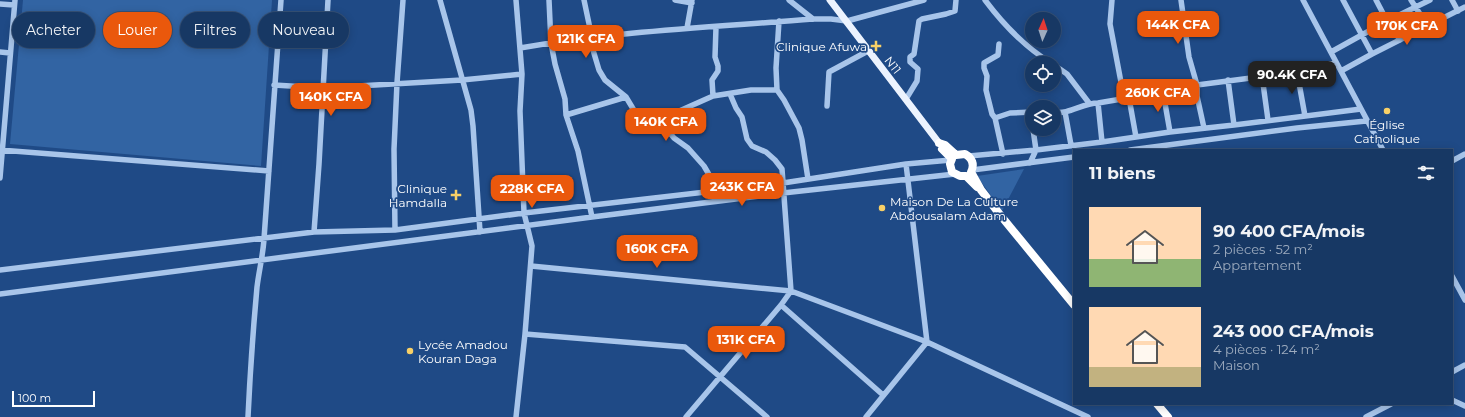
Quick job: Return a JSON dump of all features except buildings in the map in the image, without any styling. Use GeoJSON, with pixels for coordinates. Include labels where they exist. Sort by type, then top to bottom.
{"type":"FeatureCollection","features":[{"type":"Feature","properties":{"kind":"highway"},"geometry":{"type":"LineString","coordinates":[[940,143],[944,145],[953,158],[951,168],[955,174],[960,176],[970,172]]}},
{"type":"Feature","properties":{"kind":"highway"},"geometry":{"type":"LineString","coordinates":[[953,158],[961,154],[969,156],[973,162],[970,172],[981,190],[1073,303]]}},
{"type":"Feature","properties":{"kind":"highway"},"geometry":{"type":"LineString","coordinates":[[1158,405],[1168,417]]}},
{"type":"Feature","properties":{"kind":"main road","name":"N11"},"geometry":{"type":"LineString","coordinates":[[830,0],[940,143]]}},
{"type":"Feature","properties":{"kind":"street"},"geometry":{"type":"LineString","coordinates":[[248,417],[251,351],[259,274],[262,261],[270,171],[274,85],[281,0]]}},
{"type":"Feature","properties":{"kind":"street"},"geometry":{"type":"LineString","coordinates":[[314,232],[328,0]]}},
{"type":"Feature","properties":{"kind":"street"},"geometry":{"type":"LineString","coordinates":[[395,230],[394,149],[397,83],[404,0]]}},
{"type":"Feature","properties":{"kind":"street"},"geometry":{"type":"LineString","coordinates":[[440,0],[471,110],[480,232]]}},
{"type":"Feature","properties":{"kind":"street"},"geometry":{"type":"LineString","coordinates":[[516,0],[522,74],[520,111],[524,213],[532,246],[525,334],[516,417]]}},
{"type":"Feature","properties":{"kind":"street"},"geometry":{"type":"LineString","coordinates":[[549,0],[551,43],[555,64],[565,99],[566,115],[578,151],[592,217]]}},
{"type":"Feature","properties":{"kind":"street"},"geometry":{"type":"LineString","coordinates":[[584,0],[593,50],[601,75],[626,97],[644,127],[713,96],[751,90],[777,90]]}},
{"type":"Feature","properties":{"kind":"street"},"geometry":{"type":"LineString","coordinates":[[675,0],[692,1],[687,28]]}},
{"type":"Feature","properties":{"kind":"street"},"geometry":{"type":"LineString","coordinates":[[789,0],[813,19]]}},
{"type":"Feature","properties":{"kind":"street"},"geometry":{"type":"LineString","coordinates":[[520,48],[592,38],[687,28],[813,19],[847,21],[924,0]]}},
{"type":"Feature","properties":{"kind":"street"},"geometry":{"type":"LineString","coordinates":[[906,98],[917,81],[918,69],[910,62],[910,57],[914,54],[919,21],[955,11],[956,0]]}},
{"type":"Feature","properties":{"kind":"street"},"geometry":{"type":"LineString","coordinates":[[985,0],[1009,28],[1040,56]]}},
{"type":"Feature","properties":{"kind":"street"},"geometry":{"type":"LineString","coordinates":[[1112,0],[1110,24],[1136,137]]}},
{"type":"Feature","properties":{"kind":"street"},"geometry":{"type":"LineString","coordinates":[[1181,0],[1189,57],[1197,85],[1197,96],[1204,128]]}},
{"type":"Feature","properties":{"kind":"street"},"geometry":{"type":"LineString","coordinates":[[1303,0],[1382,149]]}},
{"type":"Feature","properties":{"kind":"street"},"geometry":{"type":"LineString","coordinates":[[1343,0],[1372,54]]}},
{"type":"Feature","properties":{"kind":"street"},"geometry":{"type":"LineString","coordinates":[[1376,0],[1386,21],[1400,40]]}},
{"type":"Feature","properties":{"kind":"street"},"geometry":{"type":"LineString","coordinates":[[1411,0],[1427,25]]}},
{"type":"Feature","properties":{"kind":"street"},"geometry":{"type":"LineString","coordinates":[[1331,52],[1386,21],[1430,0]]}},
{"type":"Feature","properties":{"kind":"street"},"geometry":{"type":"LineString","coordinates":[[1452,0],[1458,11]]}},
{"type":"Feature","properties":{"kind":"street"},"geometry":{"type":"LineString","coordinates":[[0,4],[14,2],[10,53],[3,101],[0,178]]}},
{"type":"Feature","properties":{"kind":"street"},"geometry":{"type":"LineString","coordinates":[[1341,71],[1427,25],[1465,7]]}},
{"type":"Feature","properties":{"kind":"street"},"geometry":{"type":"LineString","coordinates":[[778,21],[776,72],[777,90],[799,128],[808,179]]}},
{"type":"Feature","properties":{"kind":"street"},"geometry":{"type":"LineString","coordinates":[[713,96],[712,80],[718,71],[715,57],[716,27]]}},
{"type":"Feature","properties":{"kind":"street"},"geometry":{"type":"LineString","coordinates":[[999,44],[998,55],[984,63],[984,68],[987,76],[986,90],[992,114],[995,118],[1002,154]]}},
{"type":"Feature","properties":{"kind":"street"},"geometry":{"type":"LineString","coordinates":[[827,106],[829,72],[868,51]]}},
{"type":"Feature","properties":{"kind":"street"},"geometry":{"type":"LineString","coordinates":[[0,52],[10,53]]}},
{"type":"Feature","properties":{"kind":"street"},"geometry":{"type":"LineString","coordinates":[[1061,112],[1065,112],[1089,103],[1098,103],[1228,80],[1297,72],[1336,62]]}},
{"type":"Feature","properties":{"kind":"street"},"geometry":{"type":"LineString","coordinates":[[1061,70],[1067,74],[1089,103]]}},
{"type":"Feature","properties":{"kind":"street"},"geometry":{"type":"LineString","coordinates":[[1297,72],[1305,116]]}},
{"type":"Feature","properties":{"kind":"street"},"geometry":{"type":"LineString","coordinates":[[274,85],[323,88],[462,80],[522,74]]}},
{"type":"Feature","properties":{"kind":"street"},"geometry":{"type":"LineString","coordinates":[[1262,76],[1268,120]]}},
{"type":"Feature","properties":{"kind":"street"},"geometry":{"type":"LineString","coordinates":[[1228,80],[1234,125]]}},
{"type":"Feature","properties":{"kind":"street"},"geometry":{"type":"LineString","coordinates":[[1163,92],[1170,132]]}},
{"type":"Feature","properties":{"kind":"street"},"geometry":{"type":"LineString","coordinates":[[686,417],[781,306],[791,291],[781,166],[766,152],[752,146],[747,139],[742,117],[730,94]]}},
{"type":"Feature","properties":{"kind":"street"},"geometry":{"type":"LineString","coordinates":[[566,115],[626,97]]}},
{"type":"Feature","properties":{"kind":"street"},"geometry":{"type":"LineString","coordinates":[[1098,103],[1102,142]]}},
{"type":"Feature","properties":{"kind":"street"},"geometry":{"type":"LineString","coordinates":[[969,156],[1002,154],[1071,146],[1170,132],[1361,109]]}},
{"type":"Feature","properties":{"kind":"street"},"geometry":{"type":"LineString","coordinates":[[1065,112],[1071,146]]}},
{"type":"Feature","properties":{"kind":"street"},"geometry":{"type":"LineString","coordinates":[[995,118],[1010,114],[1025,113]]}},
{"type":"Feature","properties":{"kind":"street"},"geometry":{"type":"LineString","coordinates":[[659,120],[674,138],[688,148],[704,166],[718,190]]}},
{"type":"Feature","properties":{"kind":"street"},"geometry":{"type":"LineString","coordinates":[[1138,149],[1366,120]]}},
{"type":"Feature","properties":{"kind":"street"},"geometry":{"type":"LineString","coordinates":[[1030,164],[1036,150],[1034,136]]}},
{"type":"Feature","properties":{"kind":"street"},"geometry":{"type":"LineString","coordinates":[[1,150],[270,171]]}},
{"type":"Feature","properties":{"kind":"street"},"geometry":{"type":"LineString","coordinates":[[1453,160],[1465,154]]}},
{"type":"Feature","properties":{"kind":"street"},"geometry":{"type":"LineString","coordinates":[[0,270],[314,232],[395,230],[524,213],[783,183],[953,158]]}},
{"type":"Feature","properties":{"kind":"street"},"geometry":{"type":"LineString","coordinates":[[970,172],[1073,158]]}},
{"type":"Feature","properties":{"kind":"street"},"geometry":{"type":"LineString","coordinates":[[866,417],[926,342],[906,164]]}},
{"type":"Feature","properties":{"kind":"street"},"geometry":{"type":"LineString","coordinates":[[0,294],[783,193],[907,181],[955,174]]}},
{"type":"Feature","properties":{"kind":"street"},"geometry":{"type":"LineString","coordinates":[[531,266],[791,291],[926,342],[1088,417]]}},
{"type":"Feature","properties":{"kind":"street"},"geometry":{"type":"LineString","coordinates":[[1453,278],[1465,300]]}},
{"type":"Feature","properties":{"kind":"street"},"geometry":{"type":"LineString","coordinates":[[781,306],[883,395]]}},
{"type":"Feature","properties":{"kind":"street"},"geometry":{"type":"LineString","coordinates":[[525,334],[685,347],[767,417]]}},
{"type":"Feature","properties":{"kind":"street"},"geometry":{"type":"LineString","coordinates":[[1453,371],[1465,364]]}},
{"type":"Feature","properties":{"kind":"street"},"geometry":{"type":"LineString","coordinates":[[1453,400],[1465,406]]}},
{"type":"Feature","properties":{"kind":"street"},"geometry":{"type":"LineString","coordinates":[[1366,417],[1389,405]]}},
{"type":"Feature","properties":{"kind":"shaded area"},"geometry":{"type":"Polygon","coordinates":[[[23,0],[272,0],[271,12],[258,12],[258,48],[269,48],[261,166],[10,144],[19,48],[95,48],[95,12],[22,12],[23,0]]]}},
{"type":"Feature","properties":{"kind":"shaded area"},"geometry":{"type":"Polygon","coordinates":[[[1024,169],[1002,211],[977,176],[1024,169]]]}},
{"type":"Feature","properties":{"kind":"place","name":"Clinique Afuwa"},"geometry":{"type":"Point","coordinates":[876,46]}},
{"type":"Feature","properties":{"kind":"place","name":"Église Catholique"},"geometry":{"type":"Point","coordinates":[1387,111]}},
{"type":"Feature","properties":{"kind":"place","name":"Clinique Hamdalla"},"geometry":{"type":"Point","coordinates":[456,195]}},
{"type":"Feature","properties":{"kind":"place","name":"Maison De La Culture Abdousalam Adam"},"geometry":{"type":"Point","coordinates":[882,208]}},
{"type":"Feature","properties":{"kind":"place","name":"Lycée Amadou Kouran Daga"},"geometry":{"type":"Point","coordinates":[410,351]}}]}
